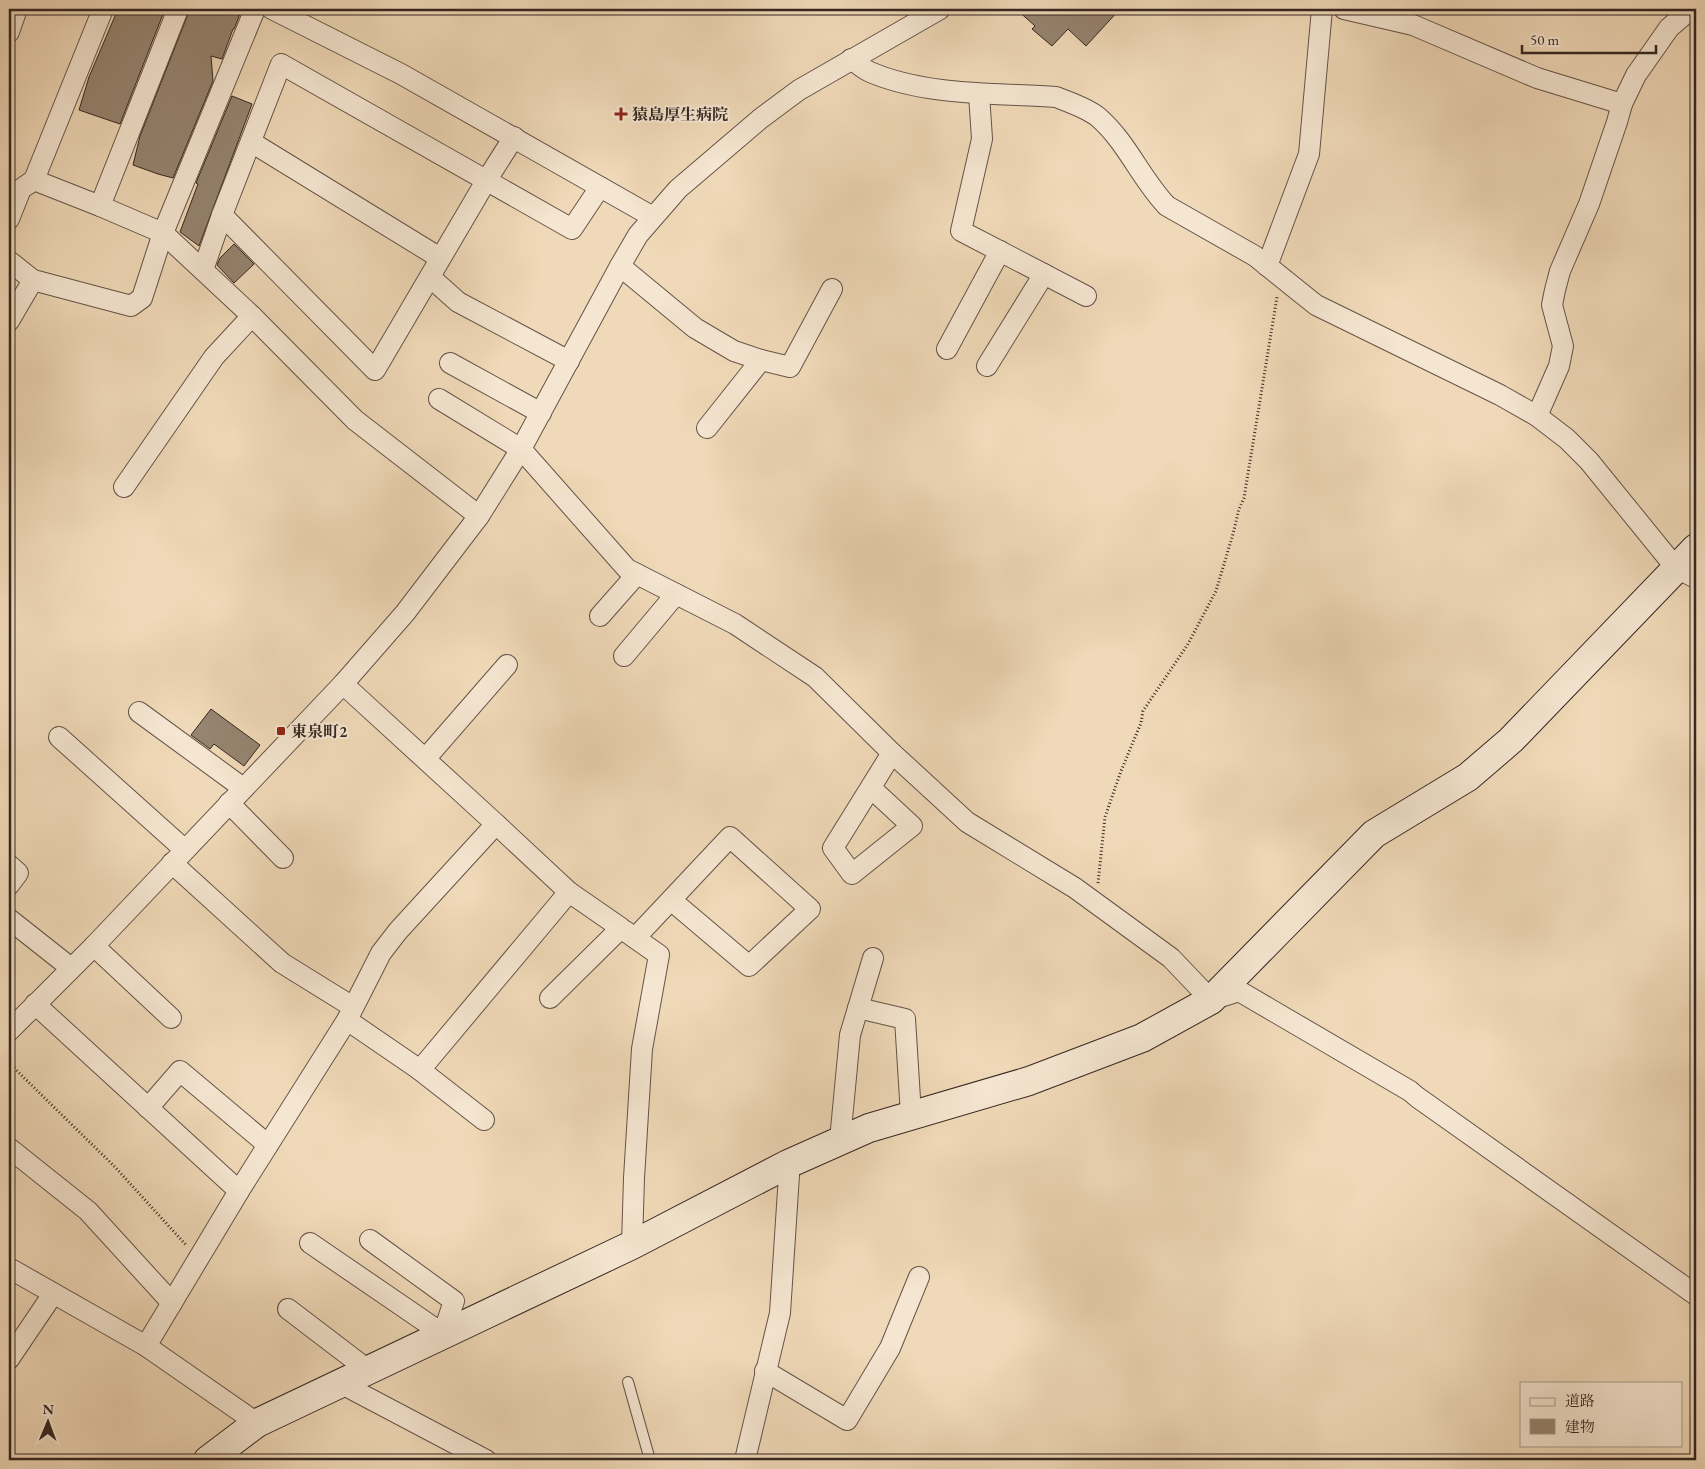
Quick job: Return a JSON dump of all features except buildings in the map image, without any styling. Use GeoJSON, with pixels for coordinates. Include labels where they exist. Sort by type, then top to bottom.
{"type":"FeatureCollection","features":[{"type":"Feature","properties":{"kind":"street"},"geometry":{"type":"LineString","coordinates":[[9,32],[17,9]]}},
{"type":"Feature","properties":{"kind":"street"},"geometry":{"type":"LineString","coordinates":[[9,219],[21,188],[34,180],[103,9]]}},
{"type":"Feature","properties":{"kind":"street"},"geometry":{"type":"LineString","coordinates":[[100,206],[178,9]]}},
{"type":"Feature","properties":{"kind":"street"},"geometry":{"type":"LineString","coordinates":[[9,261],[33,280],[131,306],[142,298],[163,233],[255,9]]}},
{"type":"Feature","properties":{"kind":"street"},"geometry":{"type":"LineString","coordinates":[[9,1031],[94,946],[343,684],[405,613],[479,516],[521,449],[638,235],[678,189],[799,90],[940,9]]}},
{"type":"Feature","properties":{"kind":"street"},"geometry":{"type":"LineString","coordinates":[[1273,271],[1309,154],[1322,9]]}},
{"type":"Feature","properties":{"kind":"street"},"geometry":{"type":"LineString","coordinates":[[1344,9],[1413,25],[1537,78],[1622,104]]}},
{"type":"Feature","properties":{"kind":"street"},"geometry":{"type":"LineString","coordinates":[[1537,416],[1560,366],[1563,346],[1552,305],[1554,290],[1560,271],[1589,204],[1622,104],[1636,75],[1669,28],[1691,9]]}},
{"type":"Feature","properties":{"kind":"street"},"geometry":{"type":"LineString","coordinates":[[279,10],[401,74],[653,217]]}},
{"type":"Feature","properties":{"kind":"street"},"geometry":{"type":"LineString","coordinates":[[851,59],[869,71],[901,81],[979,94],[1056,97],[1097,116],[1120,141],[1156,194],[1167,206],[1255,256],[1316,305],[1500,395],[1537,416],[1567,439],[1686,573]]}},
{"type":"Feature","properties":{"kind":"street"},"geometry":{"type":"LineString","coordinates":[[202,270],[280,64],[572,229],[600,186]]}},
{"type":"Feature","properties":{"kind":"street"},"geometry":{"type":"LineString","coordinates":[[979,94],[982,139],[961,231],[1086,296]]}},
{"type":"Feature","properties":{"kind":"street"},"geometry":{"type":"LineString","coordinates":[[222,215],[375,370],[440,258],[514,137]]}},
{"type":"Feature","properties":{"kind":"street"},"geometry":{"type":"LineString","coordinates":[[251,142],[440,258]]}},
{"type":"Feature","properties":{"kind":"street"},"geometry":{"type":"LineString","coordinates":[[34,180],[163,233],[252,316],[355,420],[479,516]]}},
{"type":"Feature","properties":{"kind":"street"},"geometry":{"type":"LineString","coordinates":[[947,349],[1000,251]]}},
{"type":"Feature","properties":{"kind":"street"},"geometry":{"type":"LineString","coordinates":[[620,266],[695,328],[734,351],[790,367],[832,289]]}},
{"type":"Feature","properties":{"kind":"street"},"geometry":{"type":"LineString","coordinates":[[987,366],[1044,274]]}},
{"type":"Feature","properties":{"kind":"street"},"geometry":{"type":"LineString","coordinates":[[430,276],[458,302],[569,361]]}},
{"type":"Feature","properties":{"kind":"street"},"geometry":{"type":"LineString","coordinates":[[9,321],[33,280]]}},
{"type":"Feature","properties":{"kind":"street"},"geometry":{"type":"LineString","coordinates":[[124,487],[214,356],[252,316]]}},
{"type":"Feature","properties":{"kind":"street"},"geometry":{"type":"LineString","coordinates":[[707,428],[761,360]]}},
{"type":"Feature","properties":{"kind":"street"},"geometry":{"type":"LineString","coordinates":[[450,363],[541,412]]}},
{"type":"Feature","properties":{"kind":"street"},"geometry":{"type":"LineString","coordinates":[[439,399],[521,449],[627,569],[735,624],[815,677],[892,754],[967,822],[1076,888],[1095,904],[1171,958],[1211,1000]]}},
{"type":"Feature","properties":{"kind":"street"},"geometry":{"type":"LineString","coordinates":[[1211,1000],[1374,834],[1468,777],[1511,740],[1686,573],[1696,548]]}},
{"type":"Feature","properties":{"kind":"street"},"geometry":{"type":"LineString","coordinates":[[600,616],[637,574]]}},
{"type":"Feature","properties":{"kind":"street"},"geometry":{"type":"LineString","coordinates":[[624,656],[676,594]]}},
{"type":"Feature","properties":{"kind":"street"},"geometry":{"type":"LineString","coordinates":[[426,758],[507,665]]}},
{"type":"Feature","properties":{"kind":"street"},"geometry":{"type":"LineString","coordinates":[[343,684],[426,758],[569,892],[659,955],[642,1049],[632,1245]]}},
{"type":"Feature","properties":{"kind":"street"},"geometry":{"type":"LineString","coordinates":[[139,712],[236,796],[284,858]]}},
{"type":"Feature","properties":{"kind":"street"},"geometry":{"type":"LineString","coordinates":[[59,737],[282,963],[350,1013],[484,1120]]}},
{"type":"Feature","properties":{"kind":"street"},"geometry":{"type":"LineString","coordinates":[[871,788],[892,754]]}},
{"type":"Feature","properties":{"kind":"street"},"geometry":{"type":"LineString","coordinates":[[146,1346],[350,1013],[381,953],[398,931],[496,824]]}},
{"type":"Feature","properties":{"kind":"street"},"geometry":{"type":"LineString","coordinates":[[550,998],[671,900],[730,836],[810,909],[750,966],[671,900]]}},
{"type":"Feature","properties":{"kind":"street"},"geometry":{"type":"LineString","coordinates":[[9,865],[18,873],[9,885]]}},
{"type":"Feature","properties":{"kind":"street"},"geometry":{"type":"LineString","coordinates":[[420,1070],[569,892]]}},
{"type":"Feature","properties":{"kind":"street"},"geometry":{"type":"LineString","coordinates":[[9,919],[71,968]]}},
{"type":"Feature","properties":{"kind":"street"},"geometry":{"type":"LineString","coordinates":[[94,946],[171,1018]]}},
{"type":"Feature","properties":{"kind":"street"},"geometry":{"type":"LineString","coordinates":[[840,1140],[850,1035],[873,958]]}},
{"type":"Feature","properties":{"kind":"street"},"geometry":{"type":"LineString","coordinates":[[208,1460],[257,1423],[632,1245],[788,1164],[840,1140],[869,1128],[1029,1081],[1142,1038],[1211,1000],[1238,991],[1410,1091],[1417,1098],[1696,1296]]}},
{"type":"Feature","properties":{"kind":"street"},"geometry":{"type":"LineString","coordinates":[[35,1004],[239,1192]]}},
{"type":"Feature","properties":{"kind":"street"},"geometry":{"type":"LineString","coordinates":[[858,1008],[906,1019],[912,1115]]}},
{"type":"Feature","properties":{"kind":"street"},"geometry":{"type":"LineString","coordinates":[[148,1108],[180,1071],[268,1145]]}},
{"type":"Feature","properties":{"kind":"street"},"geometry":{"type":"LineString","coordinates":[[9,1148],[88,1211],[172,1303]]}},
{"type":"Feature","properties":{"kind":"street"},"geometry":{"type":"LineString","coordinates":[[745,1460],[780,1313],[788,1164]]}},
{"type":"Feature","properties":{"kind":"street"},"geometry":{"type":"LineString","coordinates":[[370,1240],[454,1301],[443,1334]]}},
{"type":"Feature","properties":{"kind":"street"},"geometry":{"type":"LineString","coordinates":[[310,1243],[443,1334]]}},
{"type":"Feature","properties":{"kind":"street"},"geometry":{"type":"LineString","coordinates":[[9,1268],[146,1346],[257,1423]]}},
{"type":"Feature","properties":{"kind":"street"},"geometry":{"type":"LineString","coordinates":[[766,1371],[847,1420],[890,1348],[919,1277]]}},
{"type":"Feature","properties":{"kind":"street"},"geometry":{"type":"LineString","coordinates":[[9,1359],[53,1294]]}},
{"type":"Feature","properties":{"kind":"street"},"geometry":{"type":"LineString","coordinates":[[288,1309],[368,1370]]}},
{"type":"Feature","properties":{"kind":"street"},"geometry":{"type":"LineString","coordinates":[[340,1383],[486,1460]]}},
{"type":"Feature","properties":{"kind":"lane"},"geometry":{"type":"LineString","coordinates":[[628,1382],[650,1460]]}},
{"type":"Feature","properties":{"kind":"path"},"geometry":{"type":"LineString","coordinates":[[1095,904],[1105,817],[1121,771],[1142,723],[1143,711],[1188,644],[1216,591],[1233,534],[1238,509],[1244,498],[1273,271]]}},
{"type":"Feature","properties":{"kind":"path"},"geometry":{"type":"LineString","coordinates":[[9,1063],[115,1167],[199,1258]]}},
{"type":"Feature","properties":{"kind":"place","name":"猿島厚生病院"},"geometry":{"type":"Point","coordinates":[621,114]}},
{"type":"Feature","properties":{"kind":"place","name":"東泉町2"},"geometry":{"type":"Point","coordinates":[281,731]}}]}
